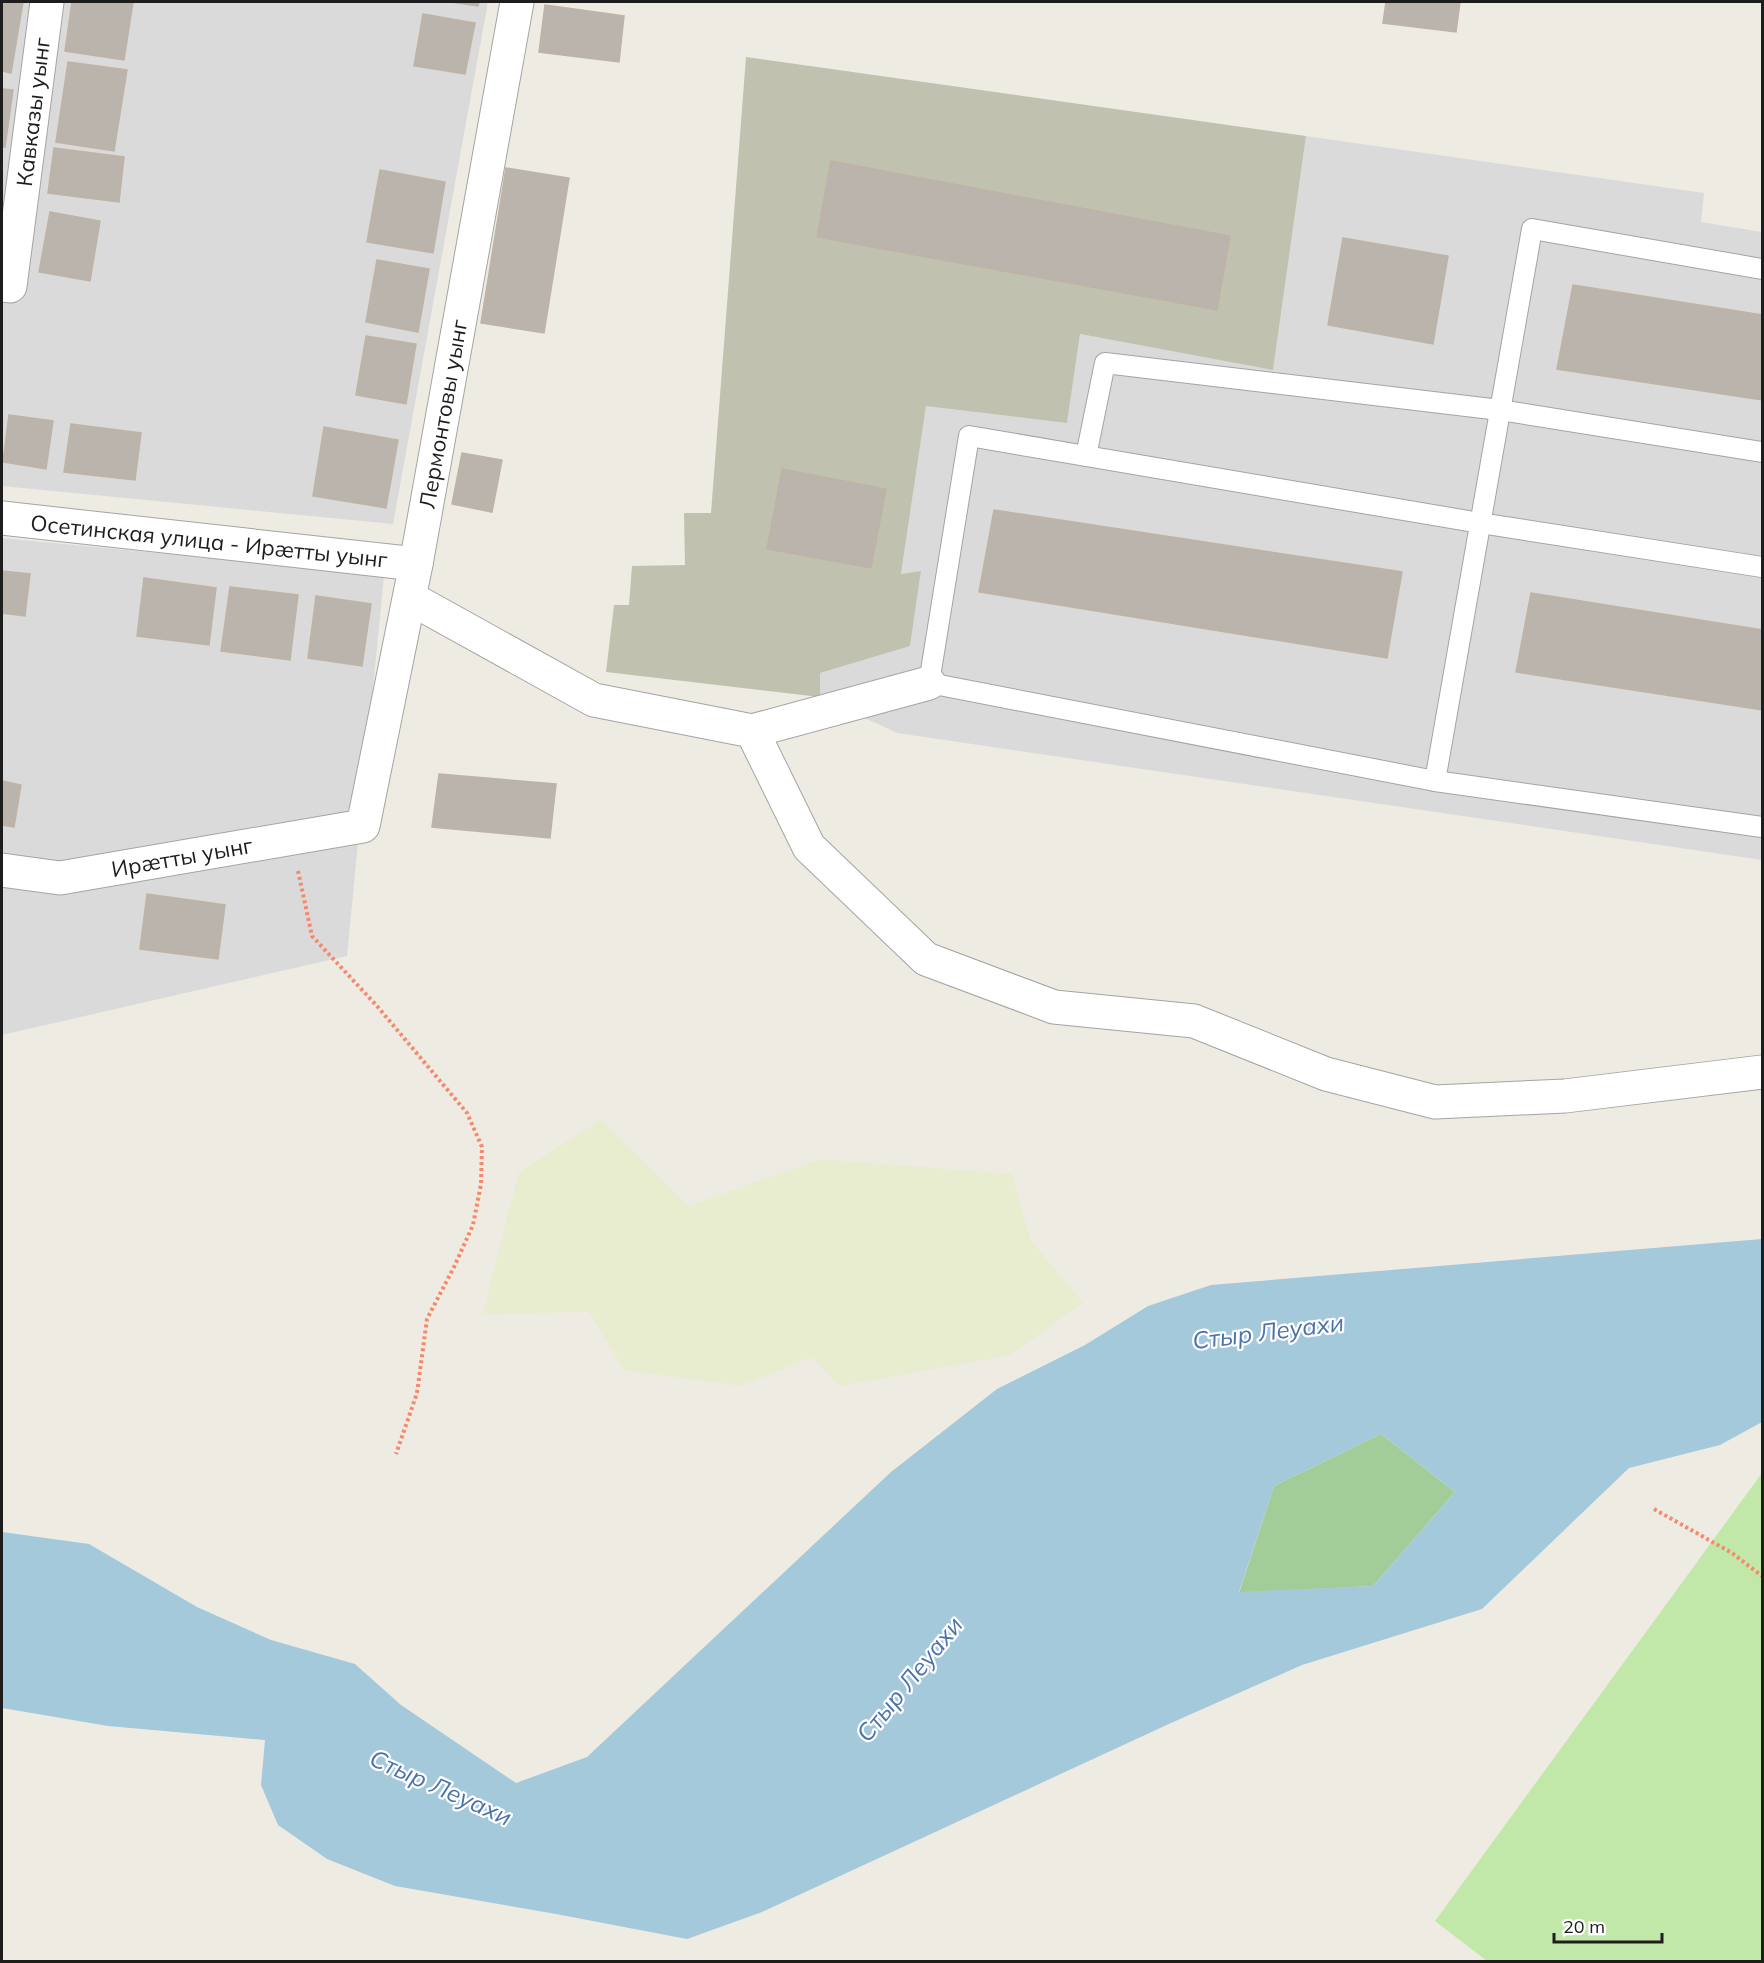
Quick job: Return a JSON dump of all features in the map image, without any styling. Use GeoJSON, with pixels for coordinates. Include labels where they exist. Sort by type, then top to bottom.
{"type":"FeatureCollection","features":[{"type":"Feature","properties":{"kind":"street","name":"Кавказы уынг"},"geometry":{"type":"LineString","coordinates":[[2,285],[10,286],[47,2]]}},
{"type":"Feature","properties":{"kind":"street","name":"Лермонтовы уынг"},"geometry":{"type":"LineString","coordinates":[[363,826],[410,598],[517,2]]}},
{"type":"Feature","properties":{"kind":"street","name":"Осетинская улица - Ирæтты уынг"},"geometry":{"type":"LineString","coordinates":[[2,518],[416,564]]}},
{"type":"Feature","properties":{"kind":"street"},"geometry":{"type":"LineString","coordinates":[[410,598],[594,699],[752,731],[929,683]]}},
{"type":"Feature","properties":{"kind":"street"},"geometry":{"type":"LineString","coordinates":[[752,731],[809,847],[926,959],[1054,1007],[1194,1021],[1326,1074],[1435,1102],[1565,1096],[1762,1072]]}},
{"type":"Feature","properties":{"kind":"street","name":"Ирæтты уынг"},"geometry":{"type":"LineString","coordinates":[[2,870],[60,878],[363,826]]}},
{"type":"Feature","properties":{"kind":"lane"},"geometry":{"type":"LineString","coordinates":[[1434,782],[1532,229],[1762,269]]}},
{"type":"Feature","properties":{"kind":"lane"},"geometry":{"type":"LineString","coordinates":[[1086,456],[1105,363],[1500,410],[1762,452]]}},
{"type":"Feature","properties":{"kind":"lane"},"geometry":{"type":"LineString","coordinates":[[1762,567],[1480,523],[969,436],[929,683],[1434,782],[1762,828]]}},
{"type":"Feature","properties":{"kind":"path"},"geometry":{"type":"LineString","coordinates":[[292,838],[312,936],[377,1006],[467,1113],[482,1148],[481,1184],[473,1225],[454,1268],[427,1319],[417,1393],[396,1454]]}},
{"type":"Feature","properties":{"kind":"path"},"geometry":{"type":"LineString","coordinates":[[1654,1509],[1732,1553],[1762,1576]]}},
{"type":"Feature","properties":{"kind":"shaded area"},"geometry":{"type":"Polygon","coordinates":[[[2,2],[488,2],[393,524],[2,486],[2,2]]]}},
{"type":"Feature","properties":{"kind":"shaded area"},"geometry":{"type":"Polygon","coordinates":[[[746,57],[1306,136],[1273,370],[1080,334],[1067,423],[926,406],[901,574],[921,571],[910,646],[820,673],[820,697],[606,672],[614,605],[629,605],[632,566],[685,565],[684,513],[711,513],[746,57]]]}},
{"type":"Feature","properties":{"kind":"shaded area"},"geometry":{"type":"Polygon","coordinates":[[[1306,136],[1704,193],[1701,222],[1762,232],[1762,860],[897,733],[820,697],[820,673],[910,645],[921,571],[901,575],[926,405],[1067,422],[1080,334],[1273,369],[1306,136]]]}},
{"type":"Feature","properties":{"kind":"shaded area"},"geometry":{"type":"Polygon","coordinates":[[[2,538],[384,575],[347,956],[2,1035],[2,538]]]}},
{"type":"Feature","properties":{"kind":"shaded area"},"geometry":{"type":"Polygon","coordinates":[[[601,1120],[688,1206],[821,1159],[1012,1174],[1030,1239],[1083,1303],[1010,1355],[840,1386],[812,1357],[741,1386],[624,1370],[589,1312],[483,1314],[519,1172],[601,1120]]]}},
{"type":"Feature","properties":{"kind":"green space"},"geometry":{"type":"Polygon","coordinates":[[[1381,1434],[1455,1492],[1373,1586],[1239,1593],[1274,1486],[1381,1434]]]}},
{"type":"Feature","properties":{"kind":"green space"},"geometry":{"type":"Polygon","coordinates":[[[1762,1473],[1762,1961],[1487,1961],[1435,1921],[1762,1473]]]}},
{"type":"Feature","properties":{"kind":"water","name":"Стыр Леуахи"},"geometry":{"type":"Polygon","coordinates":[[[1762,1239],[1762,1422],[1720,1445],[1629,1468],[1482,1609],[1302,1665],[762,1912],[687,1939],[395,1886],[327,1859],[278,1825],[261,1785],[265,1740],[108,1726],[2,1708],[2,1532],[89,1544],[197,1607],[271,1640],[355,1664],[401,1705],[516,1783],[587,1757],[891,1472],[997,1389],[1085,1345],[1148,1306],[1211,1285],[1762,1239]],[[1381,1434],[1274,1486],[1239,1592],[1373,1586],[1455,1492],[1381,1434]]]}},
{"type":"Feature","properties":{"kind":"building"},"geometry":{"type":"Polygon","coordinates":[[[2,2],[23,2],[11,73],[2,71],[2,2]]]}},
{"type":"Feature","properties":{"kind":"building"},"geometry":{"type":"Polygon","coordinates":[[[72,2],[133,2],[124,60],[65,51],[72,2]]]}},
{"type":"Feature","properties":{"kind":"building"},"geometry":{"type":"Polygon","coordinates":[[[451,2],[479,2],[478,6],[451,2]]]}},
{"type":"Feature","properties":{"kind":"building"},"geometry":{"type":"Polygon","coordinates":[[[1386,2],[1460,2],[1456,32],[1383,23],[1386,2]]]}},
{"type":"Feature","properties":{"kind":"building"},"geometry":{"type":"Polygon","coordinates":[[[545,5],[624,16],[619,62],[539,52],[545,5]]]}},
{"type":"Feature","properties":{"kind":"building"},"geometry":{"type":"Polygon","coordinates":[[[423,14],[475,23],[465,74],[414,66],[423,14]]]}},
{"type":"Feature","properties":{"kind":"building"},"geometry":{"type":"Polygon","coordinates":[[[68,62],[127,70],[114,151],[56,142],[68,62]]]}},
{"type":"Feature","properties":{"kind":"building"},"geometry":{"type":"Polygon","coordinates":[[[2,89],[13,90],[5,147],[2,147],[2,89]]]}},
{"type":"Feature","properties":{"kind":"building"},"geometry":{"type":"Polygon","coordinates":[[[54,148],[124,157],[119,202],[48,193],[54,148]]]}},
{"type":"Feature","properties":{"kind":"building"},"geometry":{"type":"Polygon","coordinates":[[[831,161],[1230,236],[1217,310],[817,237],[831,161]]]}},
{"type":"Feature","properties":{"kind":"building"},"geometry":{"type":"Polygon","coordinates":[[[506,168],[569,178],[544,333],[481,323],[506,168]]]}},
{"type":"Feature","properties":{"kind":"building"},"geometry":{"type":"Polygon","coordinates":[[[380,170],[445,182],[433,253],[367,242],[380,170]]]}},
{"type":"Feature","properties":{"kind":"building"},"geometry":{"type":"Polygon","coordinates":[[[50,212],[100,221],[90,281],[39,272],[50,212]]]}},
{"type":"Feature","properties":{"kind":"building"},"geometry":{"type":"Polygon","coordinates":[[[1343,238],[1448,256],[1433,344],[1328,325],[1343,238]]]}},
{"type":"Feature","properties":{"kind":"building"},"geometry":{"type":"Polygon","coordinates":[[[377,260],[429,269],[418,332],[366,322],[377,260]]]}},
{"type":"Feature","properties":{"kind":"building"},"geometry":{"type":"Polygon","coordinates":[[[1573,285],[1762,315],[1762,400],[1557,369],[1573,285]]]}},
{"type":"Feature","properties":{"kind":"building"},"geometry":{"type":"Polygon","coordinates":[[[366,336],[416,344],[406,404],[356,395],[366,336]]]}},
{"type":"Feature","properties":{"kind":"building"},"geometry":{"type":"Polygon","coordinates":[[[9,415],[53,421],[46,469],[3,462],[9,415]]]}},
{"type":"Feature","properties":{"kind":"building"},"geometry":{"type":"Polygon","coordinates":[[[71,424],[141,433],[135,480],[64,472],[71,424]]]}},
{"type":"Feature","properties":{"kind":"building"},"geometry":{"type":"Polygon","coordinates":[[[324,427],[398,440],[386,508],[313,496],[324,427]]]}},
{"type":"Feature","properties":{"kind":"building"},"geometry":{"type":"Polygon","coordinates":[[[462,453],[502,460],[492,512],[452,504],[462,453]]]}},
{"type":"Feature","properties":{"kind":"building"},"geometry":{"type":"Polygon","coordinates":[[[782,469],[886,489],[871,568],[767,549],[782,469]]]}},
{"type":"Feature","properties":{"kind":"building"},"geometry":{"type":"Polygon","coordinates":[[[994,510],[1402,572],[1387,658],[979,592],[994,510]]]}},
{"type":"Feature","properties":{"kind":"building"},"geometry":{"type":"Polygon","coordinates":[[[2,571],[30,574],[25,616],[2,613],[2,571]]]}},
{"type":"Feature","properties":{"kind":"building"},"geometry":{"type":"Polygon","coordinates":[[[144,578],[216,588],[209,645],[137,636],[144,578]]]}},
{"type":"Feature","properties":{"kind":"building"},"geometry":{"type":"Polygon","coordinates":[[[230,587],[298,595],[290,660],[221,651],[230,587]]]}},
{"type":"Feature","properties":{"kind":"building"},"geometry":{"type":"Polygon","coordinates":[[[1531,593],[1762,630],[1762,710],[1516,672],[1531,593]]]}},
{"type":"Feature","properties":{"kind":"building"},"geometry":{"type":"Polygon","coordinates":[[[316,596],[371,604],[362,666],[308,658],[316,596]]]}},
{"type":"Feature","properties":{"kind":"building"},"geometry":{"type":"Polygon","coordinates":[[[439,774],[556,784],[550,838],[432,827],[439,774]]]}},
{"type":"Feature","properties":{"kind":"building"},"geometry":{"type":"Polygon","coordinates":[[[2,781],[21,785],[14,827],[2,825],[2,781]]]}},
{"type":"Feature","properties":{"kind":"building"},"geometry":{"type":"Polygon","coordinates":[[[147,894],[225,905],[218,959],[140,949],[147,894]]]}}]}
